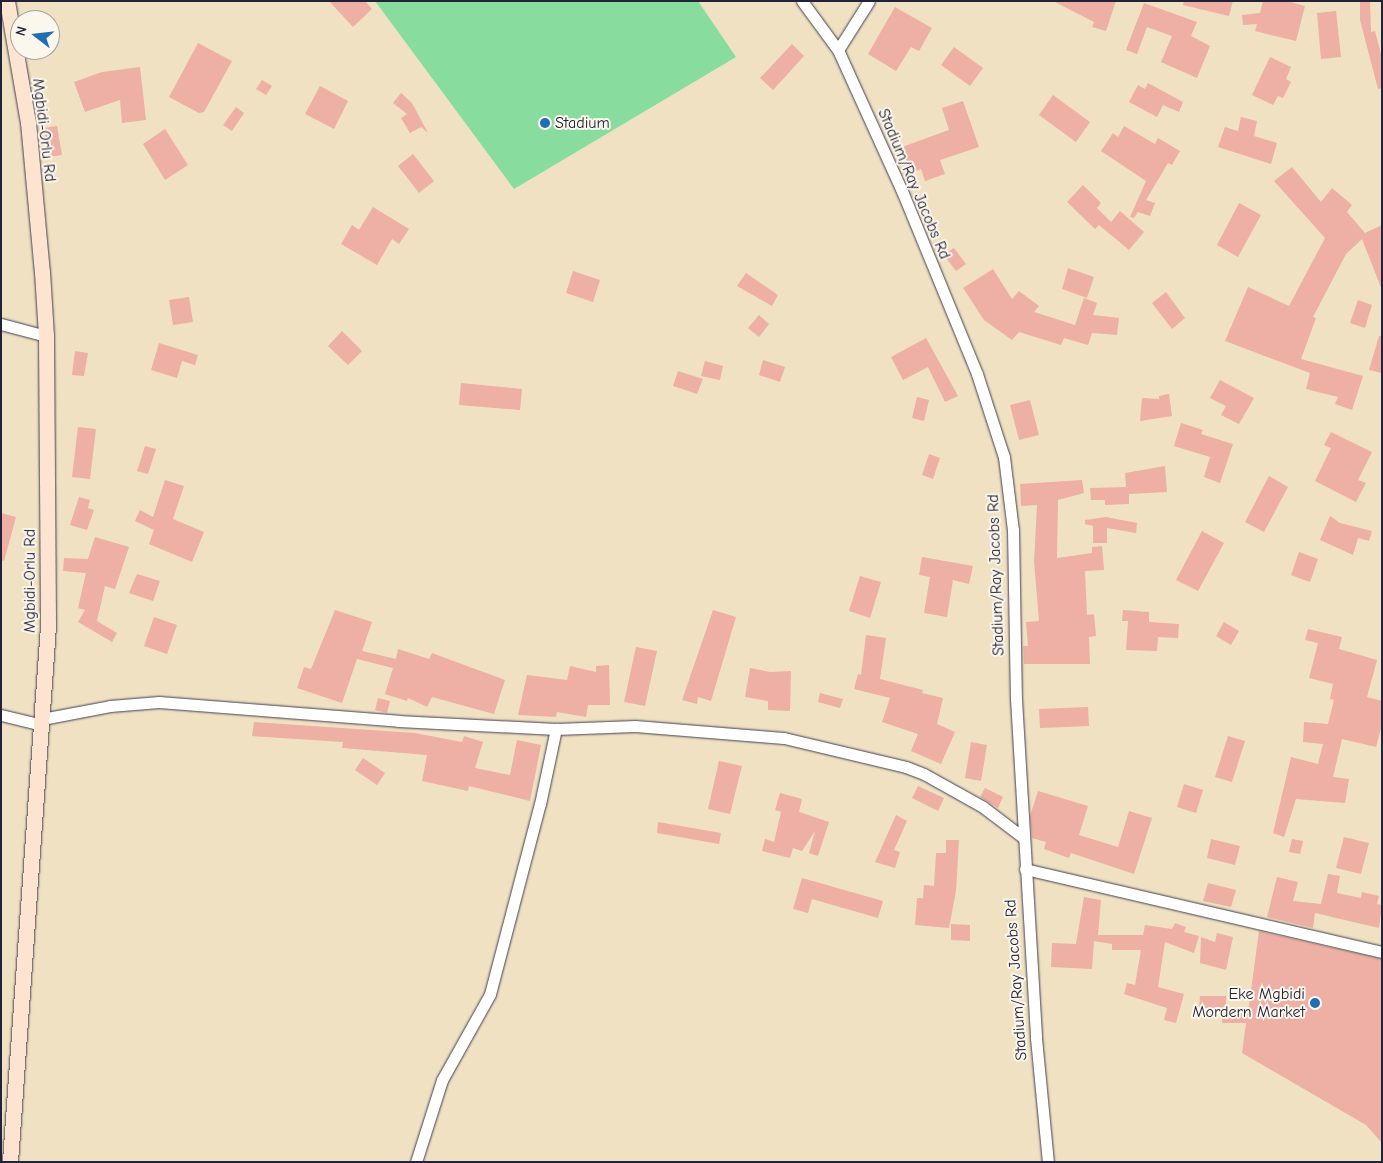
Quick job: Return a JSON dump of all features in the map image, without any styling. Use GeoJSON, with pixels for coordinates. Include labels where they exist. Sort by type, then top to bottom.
{"type":"FeatureCollection","features":[{"type":"Feature","properties":{"kind":"main road","name":"Mgbidi-Orlu Rd"},"geometry":{"type":"LineString","coordinates":[[7,1],[28,122],[46,336],[48,626],[10,1162]]}},
{"type":"Feature","properties":{"kind":"street","name":"Stadium/Ray Jacobs Rd"},"geometry":{"type":"LineString","coordinates":[[802,1],[838,50],[902,191],[977,374],[1004,457],[1013,530],[1016,699],[1025,869],[1036,1038],[1048,1162]]}},
{"type":"Feature","properties":{"kind":"street"},"geometry":{"type":"LineString","coordinates":[[838,50],[868,1]]}},
{"type":"Feature","properties":{"kind":"street"},"geometry":{"type":"LineString","coordinates":[[1,324],[46,336]]}},
{"type":"Feature","properties":{"kind":"street"},"geometry":{"type":"LineString","coordinates":[[1,715],[42,722],[110,706],[159,702],[398,721],[556,729],[635,726],[784,738],[906,767],[983,807],[1024,838]]}},
{"type":"Feature","properties":{"kind":"street"},"geometry":{"type":"LineString","coordinates":[[416,1162],[442,1080],[490,994],[540,804],[556,729]]}},
{"type":"Feature","properties":{"kind":"street"},"geometry":{"type":"LineString","coordinates":[[1025,869],[1382,952]]}},
{"type":"Feature","properties":{"kind":"green space","name":"Stadium"},"geometry":{"type":"Polygon","coordinates":[[[375,1],[698,1],[736,57],[514,189],[375,1]]]}},
{"type":"Feature","properties":{"kind":"building"},"geometry":{"type":"Polygon","coordinates":[[[329,1],[365,1],[372,9],[353,27],[329,1]]]}},
{"type":"Feature","properties":{"kind":"building"},"geometry":{"type":"Polygon","coordinates":[[[1053,1],[1116,1],[1106,31],[1092,27],[1094,22],[1053,1]]]}},
{"type":"Feature","properties":{"kind":"building"},"geometry":{"type":"Polygon","coordinates":[[[1184,1],[1233,1],[1229,16],[1183,5],[1184,1]]]}},
{"type":"Feature","properties":{"kind":"building"},"geometry":{"type":"Polygon","coordinates":[[[1263,1],[1287,1],[1305,6],[1296,41],[1255,31],[1257,24],[1243,25],[1242,15],[1260,13],[1263,1]]]}},
{"type":"Feature","properties":{"kind":"building"},"geometry":{"type":"Polygon","coordinates":[[[1360,1],[1370,1],[1371,32],[1375,31],[1382,58],[1382,88],[1378,89],[1360,20],[1360,1]]]}},
{"type":"Feature","properties":{"kind":"building"},"geometry":{"type":"Polygon","coordinates":[[[1144,3],[1197,22],[1191,36],[1210,46],[1197,78],[1161,62],[1172,36],[1147,27],[1137,54],[1126,50],[1144,3]]]}},
{"type":"Feature","properties":{"kind":"building"},"geometry":{"type":"Polygon","coordinates":[[[895,7],[932,28],[919,51],[911,47],[896,71],[868,54],[895,7]]]}},
{"type":"Feature","properties":{"kind":"building"},"geometry":{"type":"Polygon","coordinates":[[[1336,11],[1341,57],[1321,59],[1317,13],[1336,11]]]}},
{"type":"Feature","properties":{"kind":"building"},"geometry":{"type":"Polygon","coordinates":[[[198,43],[232,61],[204,112],[199,113],[169,97],[198,43]]]}},
{"type":"Feature","properties":{"kind":"building"},"geometry":{"type":"Polygon","coordinates":[[[792,44],[804,56],[773,90],[760,78],[792,44]]]}},
{"type":"Feature","properties":{"kind":"building"},"geometry":{"type":"Polygon","coordinates":[[[954,47],[983,68],[970,86],[941,65],[954,47]]]}},
{"type":"Feature","properties":{"kind":"building"},"geometry":{"type":"Polygon","coordinates":[[[1270,57],[1291,67],[1286,79],[1291,82],[1283,98],[1278,96],[1273,105],[1252,95],[1270,57]]]}},
{"type":"Feature","properties":{"kind":"building"},"geometry":{"type":"Polygon","coordinates":[[[140,67],[146,120],[122,123],[120,100],[85,112],[74,82],[102,72],[140,67]]]}},
{"type":"Feature","properties":{"kind":"building"},"geometry":{"type":"Polygon","coordinates":[[[262,80],[272,86],[266,95],[256,89],[262,80]]]}},
{"type":"Feature","properties":{"kind":"building"},"geometry":{"type":"Polygon","coordinates":[[[1148,83],[1183,102],[1179,112],[1163,105],[1157,117],[1129,102],[1138,85],[1145,89],[1148,83]]]}},
{"type":"Feature","properties":{"kind":"building"},"geometry":{"type":"Polygon","coordinates":[[[320,86],[348,101],[334,129],[305,114],[320,86]]]}},
{"type":"Feature","properties":{"kind":"building"},"geometry":{"type":"Polygon","coordinates":[[[401,93],[412,103],[428,133],[421,127],[410,133],[401,118],[407,114],[393,103],[401,93]]]}},
{"type":"Feature","properties":{"kind":"building"},"geometry":{"type":"Polygon","coordinates":[[[1053,95],[1090,122],[1076,142],[1039,115],[1053,95]]]}},
{"type":"Feature","properties":{"kind":"building"},"geometry":{"type":"Polygon","coordinates":[[[963,101],[979,147],[940,160],[945,174],[925,181],[921,169],[911,173],[902,147],[949,130],[942,108],[963,101]]]}},
{"type":"Feature","properties":{"kind":"building"},"geometry":{"type":"Polygon","coordinates":[[[236,107],[244,113],[232,131],[223,125],[236,107]]]}},
{"type":"Feature","properties":{"kind":"building"},"geometry":{"type":"Polygon","coordinates":[[[1241,117],[1257,121],[1254,136],[1277,143],[1271,164],[1218,147],[1225,127],[1238,131],[1241,117]]]}},
{"type":"Feature","properties":{"kind":"building"},"geometry":{"type":"Polygon","coordinates":[[[57,126],[62,155],[48,157],[44,128],[57,126]]]}},
{"type":"Feature","properties":{"kind":"building"},"geometry":{"type":"Polygon","coordinates":[[[1124,126],[1155,144],[1158,138],[1180,151],[1172,165],[1168,163],[1146,200],[1155,203],[1150,216],[1138,212],[1134,218],[1130,217],[1146,181],[1101,151],[1113,133],[1118,137],[1124,126]]]}},
{"type":"Feature","properties":{"kind":"building"},"geometry":{"type":"Polygon","coordinates":[[[165,129],[188,165],[165,180],[143,144],[165,129]]]}},
{"type":"Feature","properties":{"kind":"building"},"geometry":{"type":"Polygon","coordinates":[[[413,154],[434,181],[419,193],[398,166],[413,154]]]}},
{"type":"Feature","properties":{"kind":"building"},"geometry":{"type":"Polygon","coordinates":[[[1292,167],[1321,202],[1332,188],[1352,205],[1347,212],[1365,233],[1382,225],[1382,290],[1362,239],[1346,254],[1313,317],[1316,318],[1301,359],[1363,376],[1352,410],[1335,404],[1338,397],[1306,389],[1310,373],[1225,341],[1248,287],[1289,306],[1325,238],[1274,181],[1292,167]]]}},
{"type":"Feature","properties":{"kind":"building"},"geometry":{"type":"Polygon","coordinates":[[[1083,185],[1101,203],[1097,208],[1111,222],[1120,211],[1144,232],[1129,250],[1099,225],[1095,229],[1067,202],[1083,185]]]}},
{"type":"Feature","properties":{"kind":"building"},"geometry":{"type":"Polygon","coordinates":[[[1239,203],[1261,215],[1238,257],[1217,245],[1239,203]]]}},
{"type":"Feature","properties":{"kind":"building"},"geometry":{"type":"Polygon","coordinates":[[[373,207],[409,229],[399,244],[392,239],[377,265],[341,244],[352,225],[359,230],[373,207]]]}},
{"type":"Feature","properties":{"kind":"building"},"geometry":{"type":"Polygon","coordinates":[[[954,248],[966,264],[956,271],[944,255],[954,248]]]}},
{"type":"Feature","properties":{"kind":"building"},"geometry":{"type":"Polygon","coordinates":[[[1068,268],[1094,277],[1087,298],[1062,289],[1068,268]]]}},
{"type":"Feature","properties":{"kind":"building"},"geometry":{"type":"Polygon","coordinates":[[[993,269],[1012,299],[1019,291],[1039,306],[1034,312],[1075,325],[1084,298],[1097,303],[1093,315],[1119,318],[1117,335],[1092,333],[1088,345],[1064,338],[1061,345],[1019,332],[1012,340],[984,320],[963,288],[993,269]]]}},
{"type":"Feature","properties":{"kind":"building"},"geometry":{"type":"Polygon","coordinates":[[[573,271],[600,280],[593,302],[566,293],[573,271]]]}},
{"type":"Feature","properties":{"kind":"building"},"geometry":{"type":"Polygon","coordinates":[[[746,273],[778,295],[772,306],[737,286],[746,273]]]}},
{"type":"Feature","properties":{"kind":"building"},"geometry":{"type":"Polygon","coordinates":[[[1166,292],[1185,318],[1172,329],[1152,303],[1166,292]]]}},
{"type":"Feature","properties":{"kind":"building"},"geometry":{"type":"Polygon","coordinates":[[[189,297],[193,322],[173,325],[169,300],[189,297]]]}},
{"type":"Feature","properties":{"kind":"building"},"geometry":{"type":"Polygon","coordinates":[[[1358,300],[1372,305],[1365,328],[1350,323],[1358,300]]]}},
{"type":"Feature","properties":{"kind":"building"},"geometry":{"type":"Polygon","coordinates":[[[759,315],[769,324],[759,337],[748,328],[759,315]]]}},
{"type":"Feature","properties":{"kind":"building"},"geometry":{"type":"Polygon","coordinates":[[[342,331],[362,351],[348,365],[328,346],[342,331]]]}},
{"type":"Feature","properties":{"kind":"building"},"geometry":{"type":"Polygon","coordinates":[[[1379,336],[1382,336],[1382,373],[1369,370],[1379,336]]]}},
{"type":"Feature","properties":{"kind":"building"},"geometry":{"type":"Polygon","coordinates":[[[926,338],[958,396],[945,402],[928,367],[903,380],[891,357],[926,338]]]}},
{"type":"Feature","properties":{"kind":"building"},"geometry":{"type":"Polygon","coordinates":[[[159,343],[198,355],[195,365],[182,361],[177,378],[151,370],[159,343]]]}},
{"type":"Feature","properties":{"kind":"building"},"geometry":{"type":"Polygon","coordinates":[[[75,351],[88,353],[84,376],[72,375],[75,351]]]}},
{"type":"Feature","properties":{"kind":"building"},"geometry":{"type":"Polygon","coordinates":[[[763,360],[785,367],[780,382],[759,375],[763,360]]]}},
{"type":"Feature","properties":{"kind":"building"},"geometry":{"type":"Polygon","coordinates":[[[705,361],[723,366],[720,380],[701,376],[705,361]]]}},
{"type":"Feature","properties":{"kind":"building"},"geometry":{"type":"Polygon","coordinates":[[[678,371],[703,379],[697,394],[673,386],[678,371]]]}},
{"type":"Feature","properties":{"kind":"building"},"geometry":{"type":"Polygon","coordinates":[[[1220,380],[1254,398],[1239,424],[1221,415],[1226,406],[1210,398],[1220,380]]]}},
{"type":"Feature","properties":{"kind":"building"},"geometry":{"type":"Polygon","coordinates":[[[461,383],[522,389],[520,410],[459,405],[461,383]]]}},
{"type":"Feature","properties":{"kind":"building"},"geometry":{"type":"Polygon","coordinates":[[[1169,394],[1172,416],[1140,421],[1142,398],[1159,399],[1159,396],[1169,394]]]}},
{"type":"Feature","properties":{"kind":"building"},"geometry":{"type":"Polygon","coordinates":[[[917,397],[929,400],[924,421],[912,418],[917,397]]]}},
{"type":"Feature","properties":{"kind":"building"},"geometry":{"type":"Polygon","coordinates":[[[1030,400],[1039,435],[1019,440],[1010,405],[1030,400]]]}},
{"type":"Feature","properties":{"kind":"building"},"geometry":{"type":"Polygon","coordinates":[[[1181,423],[1203,430],[1201,434],[1233,444],[1220,483],[1204,477],[1210,457],[1174,446],[1181,423]]]}},
{"type":"Feature","properties":{"kind":"building"},"geometry":{"type":"Polygon","coordinates":[[[78,427],[96,429],[90,479],[72,477],[78,427]]]}},
{"type":"Feature","properties":{"kind":"building"},"geometry":{"type":"Polygon","coordinates":[[[1331,432],[1372,452],[1358,480],[1366,483],[1356,502],[1315,481],[1331,448],[1324,445],[1331,432]]]}},
{"type":"Feature","properties":{"kind":"building"},"geometry":{"type":"Polygon","coordinates":[[[145,446],[156,449],[148,474],[137,471],[145,446]]]}},
{"type":"Feature","properties":{"kind":"building"},"geometry":{"type":"Polygon","coordinates":[[[929,454],[940,458],[933,479],[922,475],[929,454]]]}},
{"type":"Feature","properties":{"kind":"building"},"geometry":{"type":"Polygon","coordinates":[[[1165,466],[1167,492],[1129,494],[1129,504],[1105,505],[1105,500],[1091,500],[1090,488],[1126,487],[1125,473],[1165,466]]]}},
{"type":"Feature","properties":{"kind":"building"},"geometry":{"type":"Polygon","coordinates":[[[1269,476],[1288,487],[1264,532],[1245,522],[1269,476]]]}},
{"type":"Feature","properties":{"kind":"building"},"geometry":{"type":"Polygon","coordinates":[[[165,480],[184,486],[173,519],[204,532],[192,562],[149,544],[154,530],[135,521],[140,510],[153,517],[165,480]]]}},
{"type":"Feature","properties":{"kind":"building"},"geometry":{"type":"Polygon","coordinates":[[[1082,480],[1084,493],[1058,500],[1057,558],[1092,553],[1092,547],[1102,546],[1104,570],[1085,571],[1087,615],[1094,614],[1096,636],[1089,637],[1090,664],[1024,664],[1023,646],[1028,646],[1026,622],[1039,621],[1034,562],[1037,505],[1021,506],[1020,484],[1082,480]]]}},
{"type":"Feature","properties":{"kind":"building"},"geometry":{"type":"Polygon","coordinates":[[[79,497],[90,500],[88,508],[94,510],[87,530],[70,525],[79,497]]]}},
{"type":"Feature","properties":{"kind":"building"},"geometry":{"type":"Polygon","coordinates":[[[1,513],[16,517],[4,561],[1,560],[1,513]]]}},
{"type":"Feature","properties":{"kind":"building"},"geometry":{"type":"Polygon","coordinates":[[[1330,516],[1340,523],[1372,531],[1369,541],[1358,538],[1353,555],[1320,540],[1330,516]]]}},
{"type":"Feature","properties":{"kind":"building"},"geometry":{"type":"Polygon","coordinates":[[[1106,517],[1137,523],[1136,533],[1107,528],[1107,543],[1093,543],[1093,526],[1085,524],[1085,520],[1106,517]]]}},
{"type":"Feature","properties":{"kind":"building"},"geometry":{"type":"Polygon","coordinates":[[[1202,531],[1224,543],[1198,591],[1176,580],[1202,531]]]}},
{"type":"Feature","properties":{"kind":"building"},"geometry":{"type":"Polygon","coordinates":[[[95,537],[129,547],[115,589],[105,586],[97,621],[117,633],[112,642],[78,622],[85,610],[78,608],[86,573],[63,571],[64,558],[88,559],[95,537]]]}},
{"type":"Feature","properties":{"kind":"building"},"geometry":{"type":"Polygon","coordinates":[[[1299,552],[1318,559],[1310,582],[1291,575],[1299,552]]]}},
{"type":"Feature","properties":{"kind":"building"},"geometry":{"type":"Polygon","coordinates":[[[922,557],[973,566],[969,584],[953,580],[947,617],[924,613],[930,577],[919,575],[922,557]]]}},
{"type":"Feature","properties":{"kind":"building"},"geometry":{"type":"Polygon","coordinates":[[[137,574],[160,581],[153,601],[129,593],[137,574]]]}},
{"type":"Feature","properties":{"kind":"building"},"geometry":{"type":"Polygon","coordinates":[[[860,576],[881,582],[870,618],[849,611],[860,576]]]}},
{"type":"Feature","properties":{"kind":"building"},"geometry":{"type":"Polygon","coordinates":[[[335,610],[372,622],[362,651],[396,659],[398,649],[429,659],[432,653],[505,680],[494,714],[432,697],[427,707],[408,698],[407,701],[385,694],[393,668],[357,659],[342,703],[297,688],[304,667],[311,669],[335,610]]]}},
{"type":"Feature","properties":{"kind":"building"},"geometry":{"type":"Polygon","coordinates":[[[713,610],[736,617],[711,701],[698,697],[697,704],[682,700],[713,610]]]}},
{"type":"Feature","properties":{"kind":"building"},"geometry":{"type":"Polygon","coordinates":[[[1123,610],[1149,612],[1149,622],[1179,624],[1178,638],[1158,637],[1157,651],[1126,650],[1128,621],[1122,621],[1123,610]]]}},
{"type":"Feature","properties":{"kind":"building"},"geometry":{"type":"Polygon","coordinates":[[[154,617],[177,625],[167,654],[144,646],[154,617]]]}},
{"type":"Feature","properties":{"kind":"building"},"geometry":{"type":"Polygon","coordinates":[[[1224,622],[1239,631],[1231,645],[1216,636],[1224,622]]]}},
{"type":"Feature","properties":{"kind":"building"},"geometry":{"type":"Polygon","coordinates":[[[1308,629],[1342,637],[1339,649],[1377,660],[1367,697],[1382,701],[1382,725],[1376,747],[1342,739],[1333,777],[1349,779],[1345,803],[1296,799],[1284,837],[1273,833],[1291,757],[1318,764],[1323,744],[1303,742],[1304,722],[1328,724],[1334,700],[1330,699],[1333,684],[1309,678],[1318,643],[1305,640],[1308,629]]]}},
{"type":"Feature","properties":{"kind":"building"},"geometry":{"type":"Polygon","coordinates":[[[866,635],[886,638],[880,679],[923,690],[922,693],[943,698],[937,724],[955,732],[941,764],[911,751],[918,734],[882,722],[890,698],[854,689],[858,674],[861,675],[866,635]]]}},
{"type":"Feature","properties":{"kind":"building"},"geometry":{"type":"Polygon","coordinates":[[[636,647],[657,651],[645,706],[624,702],[636,647]]]}},
{"type":"Feature","properties":{"kind":"building"},"geometry":{"type":"Polygon","coordinates":[[[609,665],[610,705],[588,705],[586,717],[557,712],[556,717],[518,715],[527,675],[567,680],[570,666],[596,672],[596,666],[609,665]]]}},
{"type":"Feature","properties":{"kind":"building"},"geometry":{"type":"Polygon","coordinates":[[[750,668],[770,672],[791,671],[790,711],[768,710],[768,701],[745,697],[750,668]]]}},
{"type":"Feature","properties":{"kind":"building"},"geometry":{"type":"Polygon","coordinates":[[[820,693],[843,699],[840,708],[818,702],[820,693]]]}},
{"type":"Feature","properties":{"kind":"building"},"geometry":{"type":"Polygon","coordinates":[[[378,698],[390,701],[387,713],[375,710],[378,698]]]}},
{"type":"Feature","properties":{"kind":"building"},"geometry":{"type":"Polygon","coordinates":[[[1088,707],[1089,726],[1040,728],[1039,709],[1088,707]]]}},
{"type":"Feature","properties":{"kind":"building"},"geometry":{"type":"Polygon","coordinates":[[[254,722],[415,733],[462,742],[464,736],[483,742],[475,768],[510,775],[517,740],[541,745],[530,801],[469,786],[468,791],[422,781],[427,755],[342,748],[343,742],[252,736],[254,722]]]}},
{"type":"Feature","properties":{"kind":"building"},"geometry":{"type":"Polygon","coordinates":[[[1228,736],[1245,741],[1232,782],[1215,777],[1228,736]]]}},
{"type":"Feature","properties":{"kind":"building"},"geometry":{"type":"Polygon","coordinates":[[[971,742],[987,745],[981,781],[965,778],[971,742]]]}},
{"type":"Feature","properties":{"kind":"building"},"geometry":{"type":"Polygon","coordinates":[[[363,758],[385,773],[377,785],[355,770],[363,758]]]}},
{"type":"Feature","properties":{"kind":"building"},"geometry":{"type":"Polygon","coordinates":[[[719,761],[742,766],[730,814],[708,809],[719,761]]]}},
{"type":"Feature","properties":{"kind":"building"},"geometry":{"type":"Polygon","coordinates":[[[1184,784],[1203,790],[1196,813],[1177,807],[1184,784]]]}},
{"type":"Feature","properties":{"kind":"building"},"geometry":{"type":"Polygon","coordinates":[[[918,786],[944,798],[938,811],[912,798],[918,786]]]}},
{"type":"Feature","properties":{"kind":"building"},"geometry":{"type":"Polygon","coordinates":[[[985,788],[1003,797],[998,808],[980,797],[985,788]]]}},
{"type":"Feature","properties":{"kind":"building"},"geometry":{"type":"Polygon","coordinates":[[[1038,791],[1088,806],[1079,835],[1118,847],[1129,811],[1152,818],[1134,874],[1071,853],[1069,858],[1044,849],[1046,842],[1032,838],[1030,816],[1038,791]]]}},
{"type":"Feature","properties":{"kind":"building"},"geometry":{"type":"Polygon","coordinates":[[[780,793],[802,799],[799,812],[829,822],[818,856],[809,853],[815,831],[802,851],[793,848],[790,858],[762,851],[765,839],[774,842],[781,812],[775,810],[780,793]]]}},
{"type":"Feature","properties":{"kind":"building"},"geometry":{"type":"Polygon","coordinates":[[[896,815],[907,821],[894,850],[900,852],[895,868],[875,862],[896,815]]]}},
{"type":"Feature","properties":{"kind":"building"},"geometry":{"type":"Polygon","coordinates":[[[658,822],[721,833],[719,844],[657,833],[658,822]]]}},
{"type":"Feature","properties":{"kind":"building"},"geometry":{"type":"Polygon","coordinates":[[[1344,837],[1369,843],[1361,874],[1336,868],[1344,837]]]}},
{"type":"Feature","properties":{"kind":"building"},"geometry":{"type":"Polygon","coordinates":[[[1211,839],[1240,846],[1235,865],[1207,858],[1211,839]]]}},
{"type":"Feature","properties":{"kind":"building"},"geometry":{"type":"Polygon","coordinates":[[[1292,839],[1303,841],[1300,854],[1289,852],[1292,839]]]}},
{"type":"Feature","properties":{"kind":"building"},"geometry":{"type":"Polygon","coordinates":[[[946,840],[959,840],[956,891],[949,928],[915,925],[917,898],[923,898],[924,885],[934,886],[936,853],[946,853],[946,840]]]}},
{"type":"Feature","properties":{"kind":"building"},"geometry":{"type":"Polygon","coordinates":[[[1328,874],[1340,876],[1337,893],[1361,898],[1362,892],[1379,896],[1377,904],[1382,905],[1379,928],[1315,913],[1313,928],[1267,917],[1277,877],[1298,882],[1293,901],[1321,904],[1328,874]]]}},
{"type":"Feature","properties":{"kind":"building"},"geometry":{"type":"Polygon","coordinates":[[[802,878],[883,901],[878,918],[812,899],[808,913],[793,909],[802,878]]]}},
{"type":"Feature","properties":{"kind":"building"},"geometry":{"type":"Polygon","coordinates":[[[1208,883],[1236,890],[1231,907],[1203,901],[1208,883]]]}},
{"type":"Feature","properties":{"kind":"building"},"geometry":{"type":"Polygon","coordinates":[[[1084,897],[1101,900],[1098,935],[1143,935],[1145,925],[1172,929],[1175,923],[1186,927],[1184,932],[1199,936],[1194,953],[1165,942],[1158,987],[1184,994],[1176,1023],[1164,1020],[1167,1008],[1124,994],[1127,983],[1135,985],[1141,950],[1112,950],[1112,944],[1094,941],[1092,969],[1051,967],[1052,943],[1076,944],[1084,897]]]}},
{"type":"Feature","properties":{"kind":"building"},"geometry":{"type":"Polygon","coordinates":[[[951,924],[970,925],[970,941],[951,940],[951,924]]]}},
{"type":"Feature","properties":{"kind":"building","name":"Eke Mgbidi Mordern Market"},"geometry":{"type":"Polygon","coordinates":[[[1259,931],[1382,959],[1382,1143],[1366,1125],[1242,1053],[1246,1023],[1222,1023],[1222,1012],[1248,1013],[1259,931]]]}},
{"type":"Feature","properties":{"kind":"building"},"geometry":{"type":"Polygon","coordinates":[[[1217,933],[1233,937],[1226,970],[1200,963],[1201,937],[1215,942],[1217,933]]]}},
{"type":"Feature","properties":{"kind":"building"},"geometry":{"type":"Polygon","coordinates":[[[1200,996],[1226,996],[1226,1008],[1199,1008],[1200,996]]]}},
{"type":"Feature","properties":{"kind":"place","name":"Stadium"},"geometry":{"type":"Point","coordinates":[545,123]}},
{"type":"Feature","properties":{"kind":"place","name":"Eke Mgbidi Mordern Market"},"geometry":{"type":"Point","coordinates":[1315,1003]}}]}
